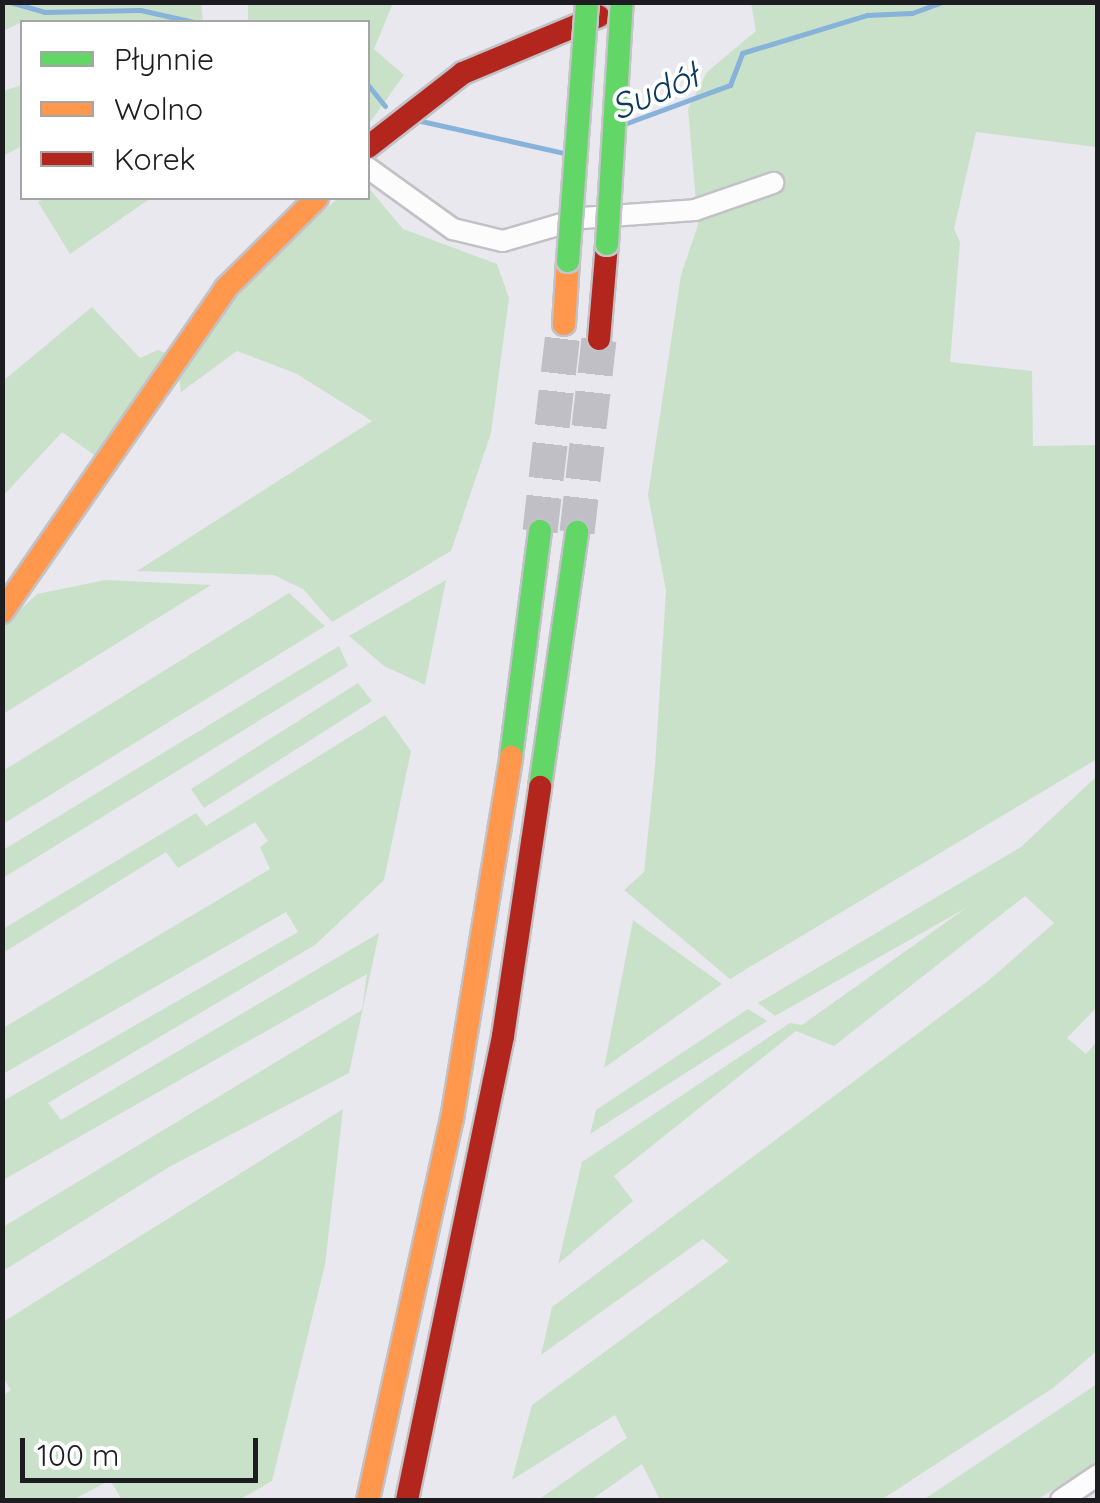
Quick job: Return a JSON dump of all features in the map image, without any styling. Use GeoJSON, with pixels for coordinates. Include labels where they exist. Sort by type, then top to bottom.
{"type":"FeatureCollection","features":[{"type":"Feature","properties":{"kind":"main road"},"geometry":{"type":"LineString","coordinates":[[564,324],[587,2]]}},
{"type":"Feature","properties":{"kind":"main road"},"geometry":{"type":"LineString","coordinates":[[599,339],[622,2]]}},
{"type":"Feature","properties":{"kind":"main road"},"geometry":{"type":"LineString","coordinates":[[370,145],[463,73],[632,2]]}},
{"type":"Feature","properties":{"kind":"main road"},"geometry":{"type":"LineString","coordinates":[[2,612],[226,288],[314,200]]}},
{"type":"Feature","properties":{"kind":"main road"},"geometry":{"type":"LineString","coordinates":[[368,1500],[452,1119],[502,821],[540,531]]}},
{"type":"Feature","properties":{"kind":"main road"},"geometry":{"type":"LineString","coordinates":[[407,1500],[456,1281],[530,881],[578,532]]}},
{"type":"Feature","properties":{"kind":"street"},"geometry":{"type":"LineString","coordinates":[[370,169],[453,230],[502,240],[582,218],[695,210],[773,183]]}},
{"type":"Feature","properties":{"kind":"street"},"geometry":{"type":"LineString","coordinates":[[1060,1500],[1098,1475]]}},
{"type":"Feature","properties":{"kind":"green space"},"geometry":{"type":"Polygon","coordinates":[[[2,3],[201,3],[203,20],[20,20],[3,31],[2,3]]]}},
{"type":"Feature","properties":{"kind":"green space"},"geometry":{"type":"Polygon","coordinates":[[[248,3],[393,3],[374,49],[404,75],[370,122],[370,20],[248,20],[248,3]]]}},
{"type":"Feature","properties":{"kind":"green space"},"geometry":{"type":"Polygon","coordinates":[[[751,3],[1097,3],[1097,147],[976,132],[954,229],[960,242],[950,362],[1032,371],[1033,446],[1097,445],[1097,759],[730,979],[624,890],[644,872],[655,766],[666,591],[648,495],[681,275],[698,225],[688,109],[707,72],[756,31],[751,3]]]}},
{"type":"Feature","properties":{"kind":"green space"},"geometry":{"type":"Polygon","coordinates":[[[20,86],[20,147],[3,156],[3,91],[20,86]]]}},
{"type":"Feature","properties":{"kind":"green space"},"geometry":{"type":"Polygon","coordinates":[[[370,189],[403,229],[497,264],[509,298],[491,433],[451,551],[332,622],[303,589],[274,575],[137,571],[372,421],[295,373],[237,351],[181,392],[179,378],[249,279],[336,200],[370,200],[370,189]]]}},
{"type":"Feature","properties":{"kind":"green space"},"geometry":{"type":"Polygon","coordinates":[[[41,200],[148,200],[70,254],[38,202],[41,200]]]}},
{"type":"Feature","properties":{"kind":"green space"},"geometry":{"type":"Polygon","coordinates":[[[92,307],[140,358],[158,350],[168,354],[97,457],[62,432],[3,496],[3,381],[92,307]]]}},
{"type":"Feature","properties":{"kind":"green space"},"geometry":{"type":"Polygon","coordinates":[[[105,580],[211,585],[3,714],[3,626],[37,594],[105,580]]]}},
{"type":"Feature","properties":{"kind":"green space"},"geometry":{"type":"Polygon","coordinates":[[[446,580],[425,685],[384,666],[349,636],[446,580]]]}},
{"type":"Feature","properties":{"kind":"green space"},"geometry":{"type":"Polygon","coordinates":[[[289,593],[325,626],[3,824],[3,771],[289,593]]]}},
{"type":"Feature","properties":{"kind":"green space"},"geometry":{"type":"Polygon","coordinates":[[[339,646],[348,666],[3,878],[3,850],[339,646]]]}},
{"type":"Feature","properties":{"kind":"green space"},"geometry":{"type":"Polygon","coordinates":[[[358,683],[372,701],[204,808],[191,789],[358,683]]]}},
{"type":"Feature","properties":{"kind":"green space"},"geometry":{"type":"Polygon","coordinates":[[[385,715],[411,751],[384,880],[315,945],[48,1103],[61,1120],[379,933],[349,1073],[169,1167],[3,1271],[3,1227],[362,1010],[367,974],[3,1180],[3,1101],[298,932],[286,912],[3,1074],[3,1028],[270,869],[260,847],[268,841],[255,822],[178,868],[166,852],[3,953],[3,929],[196,813],[206,826],[385,715]]]}},
{"type":"Feature","properties":{"kind":"green space"},"geometry":{"type":"Polygon","coordinates":[[[1097,776],[1097,1007],[1067,1038],[1086,1054],[1097,1041],[1097,1351],[1053,1388],[881,1500],[660,1500],[642,1464],[591,1500],[538,1500],[627,1438],[615,1415],[512,1480],[532,1405],[729,1261],[703,1239],[541,1355],[552,1307],[988,981],[1054,923],[1025,896],[834,1046],[796,1031],[614,1176],[633,1201],[558,1264],[582,1162],[790,1023],[802,1025],[966,908],[775,1016],[758,1003],[1021,847],[1097,776]]]}},
{"type":"Feature","properties":{"kind":"green space"},"geometry":{"type":"Polygon","coordinates":[[[633,920],[722,984],[604,1068],[628,946],[633,920]]]}},
{"type":"Feature","properties":{"kind":"green space"},"geometry":{"type":"Polygon","coordinates":[[[748,1009],[767,1021],[590,1134],[596,1110],[748,1009]]]}},
{"type":"Feature","properties":{"kind":"green space"},"geometry":{"type":"Polygon","coordinates":[[[343,1109],[325,1265],[272,1481],[239,1500],[122,1500],[110,1480],[73,1500],[3,1500],[3,1395],[11,1390],[3,1378],[3,1322],[343,1109]]]}},
{"type":"Feature","properties":{"kind":"green space"},"geometry":{"type":"Polygon","coordinates":[[[1097,1384],[1097,1461],[1037,1500],[923,1500],[1097,1384]]]}},
{"type":"Feature","properties":{"kind":"waterway","name":"Sudół"},"geometry":{"type":"LineString","coordinates":[[10,2],[44,12],[140,10],[185,20]]}},
{"type":"Feature","properties":{"kind":"waterway","name":"Sudół"},"geometry":{"type":"LineString","coordinates":[[627,123],[730,85],[742,53],[867,15],[912,13],[943,2]]}},
{"type":"Feature","properties":{"kind":"waterway","name":"Sudół"},"geometry":{"type":"LineString","coordinates":[[370,87],[385,106]]}},
{"type":"Feature","properties":{"kind":"waterway","name":"Sudół"},"geometry":{"type":"LineString","coordinates":[[421,121],[564,153]]}},
{"type":"Feature","properties":{"kind":"tunnel"},"geometry":{"type":"LineString","coordinates":[[540,531],[564,324]]}},
{"type":"Feature","properties":{"kind":"tunnel"},"geometry":{"type":"LineString","coordinates":[[577,532],[599,339]]}},
{"type":"Feature","properties":{"kind":"traffic: fast"},"geometry":{"type":"LineString","coordinates":[[568,261],[587,2]]}},
{"type":"Feature","properties":{"kind":"traffic: fast"},"geometry":{"type":"LineString","coordinates":[[607,244],[622,2]]}},
{"type":"Feature","properties":{"kind":"traffic: fast"},"geometry":{"type":"LineString","coordinates":[[511,757],[540,531]]}},
{"type":"Feature","properties":{"kind":"traffic: fast"},"geometry":{"type":"LineString","coordinates":[[540,787],[577,532]]}},
{"type":"Feature","properties":{"kind":"traffic: slow"},"geometry":{"type":"LineString","coordinates":[[2,612],[226,288],[315,200]]}},
{"type":"Feature","properties":{"kind":"traffic: slow"},"geometry":{"type":"LineString","coordinates":[[564,324],[568,261]]}},
{"type":"Feature","properties":{"kind":"traffic: slow"},"geometry":{"type":"LineString","coordinates":[[368,1500],[452,1119],[511,757]]}},
{"type":"Feature","properties":{"kind":"traffic: jam"},"geometry":{"type":"LineString","coordinates":[[370,145],[463,73],[599,16]]}},
{"type":"Feature","properties":{"kind":"traffic: jam"},"geometry":{"type":"LineString","coordinates":[[599,339],[607,244]]}},
{"type":"Feature","properties":{"kind":"traffic: jam"},"geometry":{"type":"LineString","coordinates":[[407,1500],[503,1036],[540,787]]}}]}
